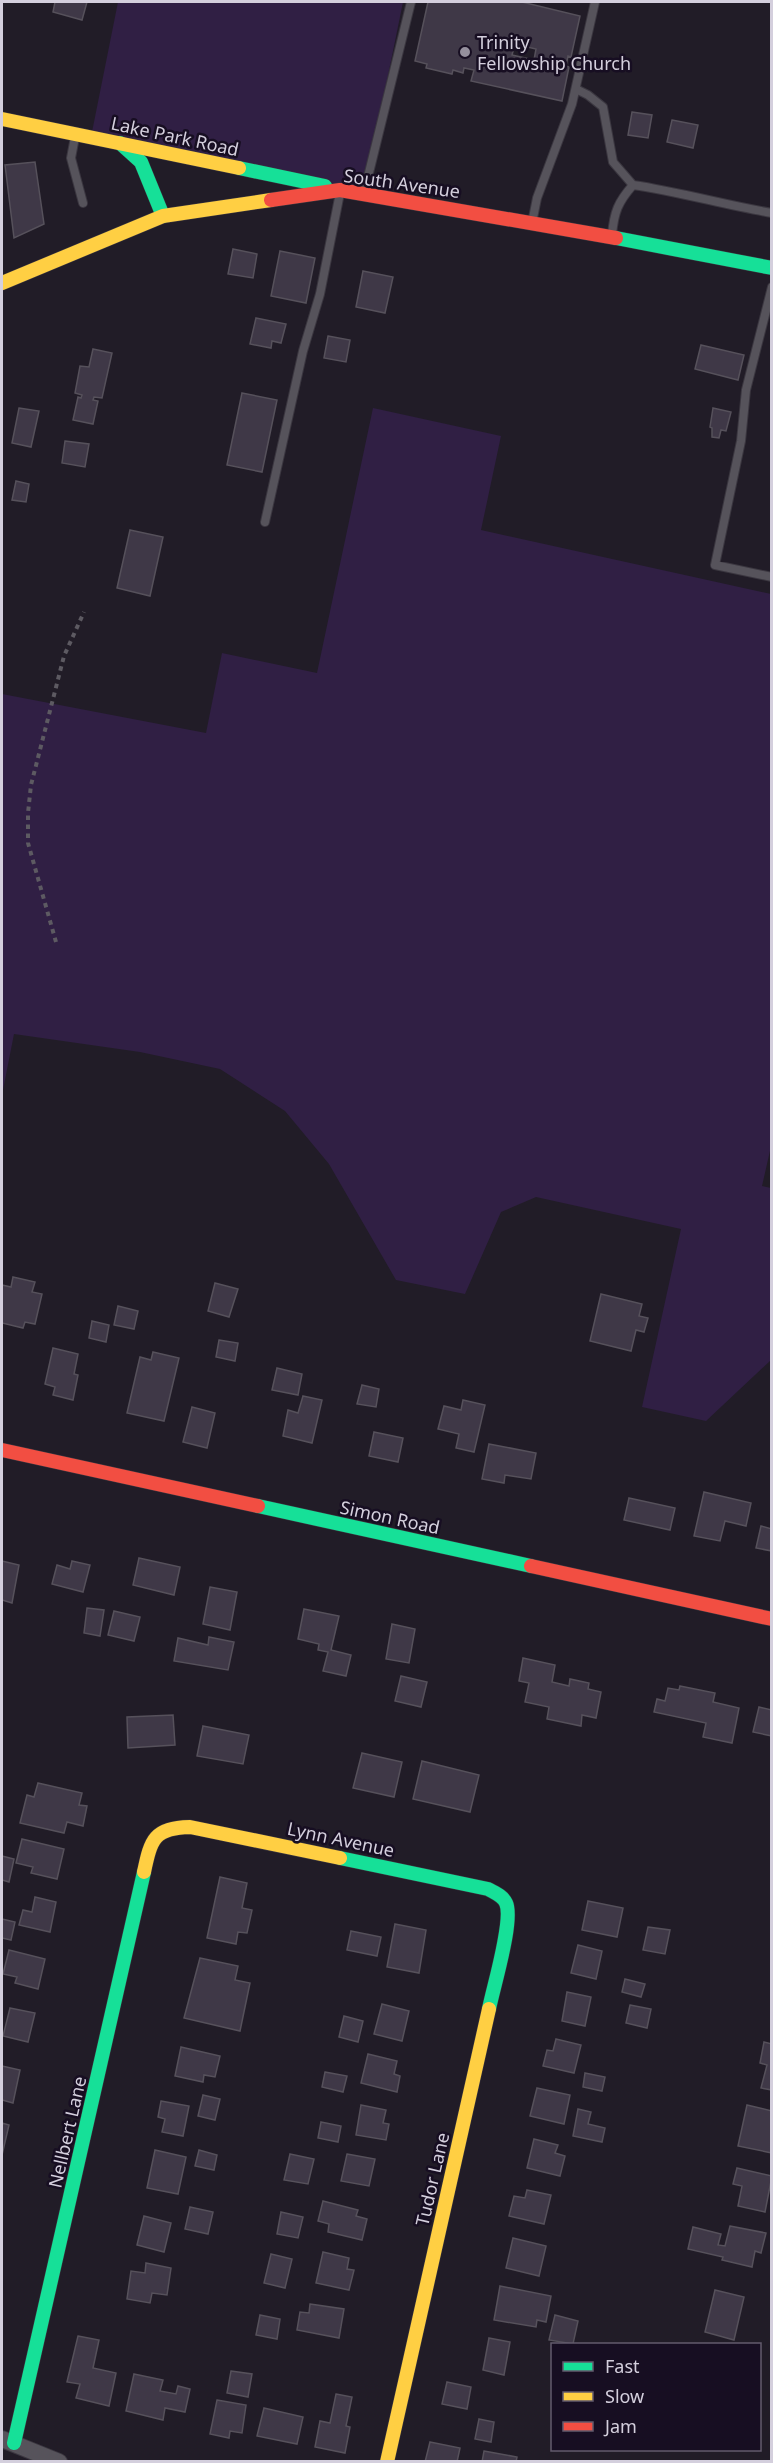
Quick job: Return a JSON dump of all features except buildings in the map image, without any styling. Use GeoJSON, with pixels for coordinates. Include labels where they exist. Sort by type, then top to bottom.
{"type":"FeatureCollection","features":[{"type":"Feature","properties":{"kind":"street","name":"Lake Park Road"},"geometry":{"type":"LineString","coordinates":[[2,118],[340,190]]}},
{"type":"Feature","properties":{"kind":"street"},"geometry":{"type":"LineString","coordinates":[[120,142],[141,162],[163,216]]}},
{"type":"Feature","properties":{"kind":"street","name":"South Avenue"},"geometry":{"type":"LineString","coordinates":[[2,283],[163,216],[340,190],[532,222],[771,268]]}},
{"type":"Feature","properties":{"kind":"street","name":"Simon Road"},"geometry":{"type":"LineString","coordinates":[[2,1450],[771,1619]]}},
{"type":"Feature","properties":{"kind":"street","name":"Lynn Avenue"},"geometry":{"type":"LineString","coordinates":[[161,1831],[166,1828],[190,1827],[240,1836],[488,1889],[502,1896],[508,1904]]}},
{"type":"Feature","properties":{"kind":"street","name":"Nellbert Lane"},"geometry":{"type":"LineString","coordinates":[[8,2441],[149,1850],[155,1835],[161,1831]]}},
{"type":"Feature","properties":{"kind":"street","name":"Tudor Lane"},"geometry":{"type":"LineString","coordinates":[[387,2462],[508,1923],[508,1904]]}},
{"type":"Feature","properties":{"kind":"street"},"geometry":{"type":"LineString","coordinates":[[8,2441],[59,2462]]}},
{"type":"Feature","properties":{"kind":"lane"},"geometry":{"type":"LineString","coordinates":[[364,193],[411,2]]}},
{"type":"Feature","properties":{"kind":"lane"},"geometry":{"type":"LineString","coordinates":[[532,222],[537,198],[576,89],[595,2]]}},
{"type":"Feature","properties":{"kind":"lane"},"geometry":{"type":"LineString","coordinates":[[576,89],[603,107],[613,162],[633,185],[667,190],[729,206],[771,213]]}},
{"type":"Feature","properties":{"kind":"lane"},"geometry":{"type":"LineString","coordinates":[[76,134],[71,158],[83,203]]}},
{"type":"Feature","properties":{"kind":"lane"},"geometry":{"type":"LineString","coordinates":[[612,237],[614,218],[620,200],[633,185]]}},
{"type":"Feature","properties":{"kind":"lane"},"geometry":{"type":"LineString","coordinates":[[265,522],[303,351],[320,294],[340,190]]}},
{"type":"Feature","properties":{"kind":"lane"},"geometry":{"type":"LineString","coordinates":[[771,287],[746,390],[741,441],[715,565],[771,577]]}},
{"type":"Feature","properties":{"kind":"path"},"geometry":{"type":"LineString","coordinates":[[56,942],[47,903],[28,843],[28,813],[31,785],[64,656],[84,612]]}},
{"type":"Feature","properties":{"kind":"shaded area"},"geometry":{"type":"Polygon","coordinates":[[[118,2],[403,2],[364,193],[91,137],[118,2]]]}},
{"type":"Feature","properties":{"kind":"shaded area"},"geometry":{"type":"Polygon","coordinates":[[[373,408],[501,436],[481,530],[771,594],[772,1142],[762,1186],[771,1188],[771,1360],[706,1421],[642,1407],[681,1229],[536,1197],[501,1212],[465,1294],[396,1280],[329,1164],[285,1111],[220,1069],[140,1052],[14,1034],[2,1095],[2,694],[206,733],[222,653],[317,673],[373,408]]]}},
{"type":"Feature","properties":{"kind":"traffic: fast"},"geometry":{"type":"LineString","coordinates":[[120,143],[141,162],[163,216]]}},
{"type":"Feature","properties":{"kind":"traffic: fast"},"geometry":{"type":"LineString","coordinates":[[239,168],[325,186]]}},
{"type":"Feature","properties":{"kind":"traffic: fast"},"geometry":{"type":"LineString","coordinates":[[616,238],[772,268]]}},
{"type":"Feature","properties":{"kind":"traffic: fast"},"geometry":{"type":"LineString","coordinates":[[258,1506],[531,1566]]}},
{"type":"Feature","properties":{"kind":"traffic: fast"},"geometry":{"type":"LineString","coordinates":[[340,1858],[488,1889],[503,1898],[508,1912],[507,1924],[489,2009]]}},
{"type":"Feature","properties":{"kind":"traffic: fast"},"geometry":{"type":"LineString","coordinates":[[14,2443],[144,1872]]}},
{"type":"Feature","properties":{"kind":"traffic: slow"},"geometry":{"type":"LineString","coordinates":[[2,119],[239,168]]}},
{"type":"Feature","properties":{"kind":"traffic: slow"},"geometry":{"type":"LineString","coordinates":[[2,283],[163,216],[271,200]]}},
{"type":"Feature","properties":{"kind":"traffic: slow"},"geometry":{"type":"LineString","coordinates":[[144,1872],[152,1844],[161,1833],[190,1827],[340,1858]]}},
{"type":"Feature","properties":{"kind":"traffic: slow"},"geometry":{"type":"LineString","coordinates":[[387,2462],[489,2009]]}},
{"type":"Feature","properties":{"kind":"traffic: jam"},"geometry":{"type":"LineString","coordinates":[[271,200],[340,190],[616,238]]}},
{"type":"Feature","properties":{"kind":"traffic: jam"},"geometry":{"type":"LineString","coordinates":[[2,1450],[258,1506]]}},
{"type":"Feature","properties":{"kind":"traffic: jam"},"geometry":{"type":"LineString","coordinates":[[531,1566],[772,1619]]}},
{"type":"Feature","properties":{"kind":"place","name":"Trinity Fellowship Church"},"geometry":{"type":"Point","coordinates":[465,52]}}]}
